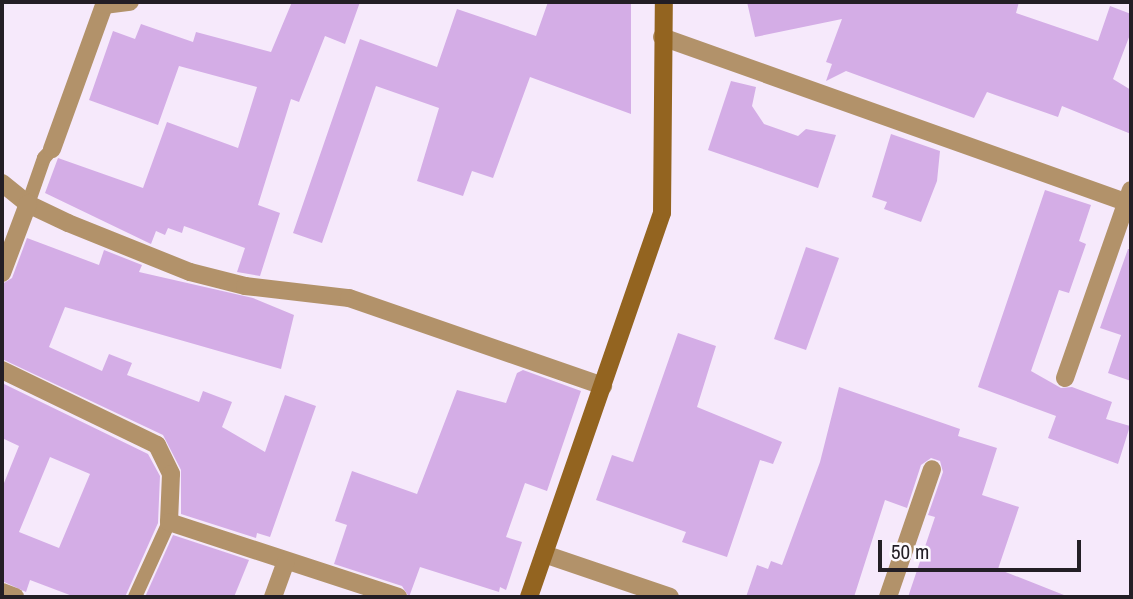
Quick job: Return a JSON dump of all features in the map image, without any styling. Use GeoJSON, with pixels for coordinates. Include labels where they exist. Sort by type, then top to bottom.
{"type":"FeatureCollection","features":[{"type":"Feature","properties":{"kind":"street"},"geometry":{"type":"LineString","coordinates":[[52,149],[104,5],[130,2]]}},
{"type":"Feature","properties":{"kind":"street"},"geometry":{"type":"LineString","coordinates":[[529,597],[662,213],[664,2]]}},
{"type":"Feature","properties":{"kind":"street"},"geometry":{"type":"LineString","coordinates":[[662,37],[1130,199],[1065,377]]}},
{"type":"Feature","properties":{"kind":"street"},"geometry":{"type":"LineString","coordinates":[[2,183],[28,204],[120,247],[190,272],[245,286],[349,298],[603,386]]}},
{"type":"Feature","properties":{"kind":"street"},"geometry":{"type":"LineString","coordinates":[[2,273],[28,204]]}},
{"type":"Feature","properties":{"kind":"street"},"geometry":{"type":"LineString","coordinates":[[2,370],[157,445],[171,474],[169,522],[398,597]]}},
{"type":"Feature","properties":{"kind":"street"},"geometry":{"type":"LineString","coordinates":[[888,597],[932,469]]}},
{"type":"Feature","properties":{"kind":"street"},"geometry":{"type":"LineString","coordinates":[[544,554],[670,597]]}},
{"type":"Feature","properties":{"kind":"street"},"geometry":{"type":"LineString","coordinates":[[273,597],[286,561]]}},
{"type":"Feature","properties":{"kind":"street"},"geometry":{"type":"LineString","coordinates":[[2,592],[15,597]]}},
{"type":"Feature","properties":{"kind":"lane"},"geometry":{"type":"LineString","coordinates":[[28,204],[44,158],[52,149]]}},
{"type":"Feature","properties":{"kind":"lane"},"geometry":{"type":"LineString","coordinates":[[135,597],[169,522]]}},
{"type":"Feature","properties":{"kind":"building"},"geometry":{"type":"Polygon","coordinates":[[[292,2],[360,2],[345,44],[325,36],[299,102],[291,99],[258,205],[280,213],[260,276],[237,272],[245,248],[184,226],[182,233],[168,228],[165,235],[156,231],[151,244],[45,193],[58,158],[143,188],[167,122],[238,148],[257,87],[179,66],[158,125],[89,100],[113,31],[135,39],[141,24],[193,42],[196,32],[271,52],[292,2]]]}},
{"type":"Feature","properties":{"kind":"building"},"geometry":{"type":"Polygon","coordinates":[[[548,2],[631,2],[631,114],[530,77],[493,178],[472,171],[463,196],[417,181],[439,108],[376,86],[322,243],[293,233],[360,39],[437,67],[457,9],[536,36],[548,2]]]}},
{"type":"Feature","properties":{"kind":"building"},"geometry":{"type":"Polygon","coordinates":[[[747,2],[1019,2],[1016,13],[1098,41],[1110,6],[1131,14],[1131,32],[1113,79],[1131,90],[1131,134],[1062,106],[1058,117],[987,92],[974,118],[846,71],[826,81],[832,64],[826,62],[842,19],[755,37],[747,2]]]}},
{"type":"Feature","properties":{"kind":"building"},"geometry":{"type":"Polygon","coordinates":[[[731,81],[756,87],[752,106],[764,124],[798,136],[806,129],[836,135],[818,188],[708,150],[731,81]]]}},
{"type":"Feature","properties":{"kind":"building"},"geometry":{"type":"Polygon","coordinates":[[[891,134],[940,151],[937,181],[921,222],[884,209],[887,202],[872,197],[891,134]]]}},
{"type":"Feature","properties":{"kind":"building"},"geometry":{"type":"Polygon","coordinates":[[[1045,190],[1091,205],[1079,241],[1086,244],[1069,293],[1059,290],[1031,371],[1061,388],[1072,387],[1112,402],[1106,419],[1130,426],[1118,464],[1048,438],[1056,416],[978,387],[1045,190]]]}},
{"type":"Feature","properties":{"kind":"building"},"geometry":{"type":"Polygon","coordinates":[[[27,238],[99,265],[104,250],[142,265],[139,272],[253,298],[294,315],[281,369],[65,307],[49,347],[102,371],[109,354],[132,363],[127,375],[199,402],[203,391],[232,402],[222,427],[265,452],[285,395],[316,406],[270,537],[257,533],[256,538],[181,514],[181,470],[163,435],[2,359],[2,284],[12,278],[27,238]]]}},
{"type":"Feature","properties":{"kind":"building"},"geometry":{"type":"Polygon","coordinates":[[[806,247],[839,258],[806,350],[774,339],[806,247]]]}},
{"type":"Feature","properties":{"kind":"building"},"geometry":{"type":"Polygon","coordinates":[[[1128,249],[1131,249],[1131,381],[1108,373],[1121,335],[1100,328],[1128,249]]]}},
{"type":"Feature","properties":{"kind":"building"},"geometry":{"type":"Polygon","coordinates":[[[678,333],[716,346],[697,407],[782,442],[773,464],[760,460],[727,557],[682,542],[686,532],[596,500],[612,455],[633,462],[678,333]]]}},
{"type":"Feature","properties":{"kind":"building"},"geometry":{"type":"Polygon","coordinates":[[[523,370],[581,391],[547,491],[525,483],[506,537],[522,542],[506,590],[500,587],[499,592],[420,567],[409,597],[402,586],[334,564],[347,525],[335,521],[352,471],[417,494],[457,390],[506,403],[517,373],[523,370]]]}},
{"type":"Feature","properties":{"kind":"building"},"geometry":{"type":"Polygon","coordinates":[[[2,383],[148,454],[160,476],[158,523],[125,597],[75,597],[30,580],[26,592],[2,581],[2,488],[19,446],[2,438],[2,383]],[[50,457],[19,532],[59,548],[90,474],[50,457]]]}},
{"type":"Feature","properties":{"kind":"building"},"geometry":{"type":"Polygon","coordinates":[[[839,387],[960,429],[958,436],[997,448],[982,495],[1019,507],[998,569],[1069,597],[908,597],[935,517],[928,515],[943,472],[940,461],[931,458],[921,465],[907,508],[885,500],[854,597],[746,597],[757,565],[768,569],[771,561],[782,565],[820,462],[839,387]]]}},
{"type":"Feature","properties":{"kind":"building"},"geometry":{"type":"Polygon","coordinates":[[[173,535],[249,560],[234,597],[145,597],[173,535]]]}}]}
